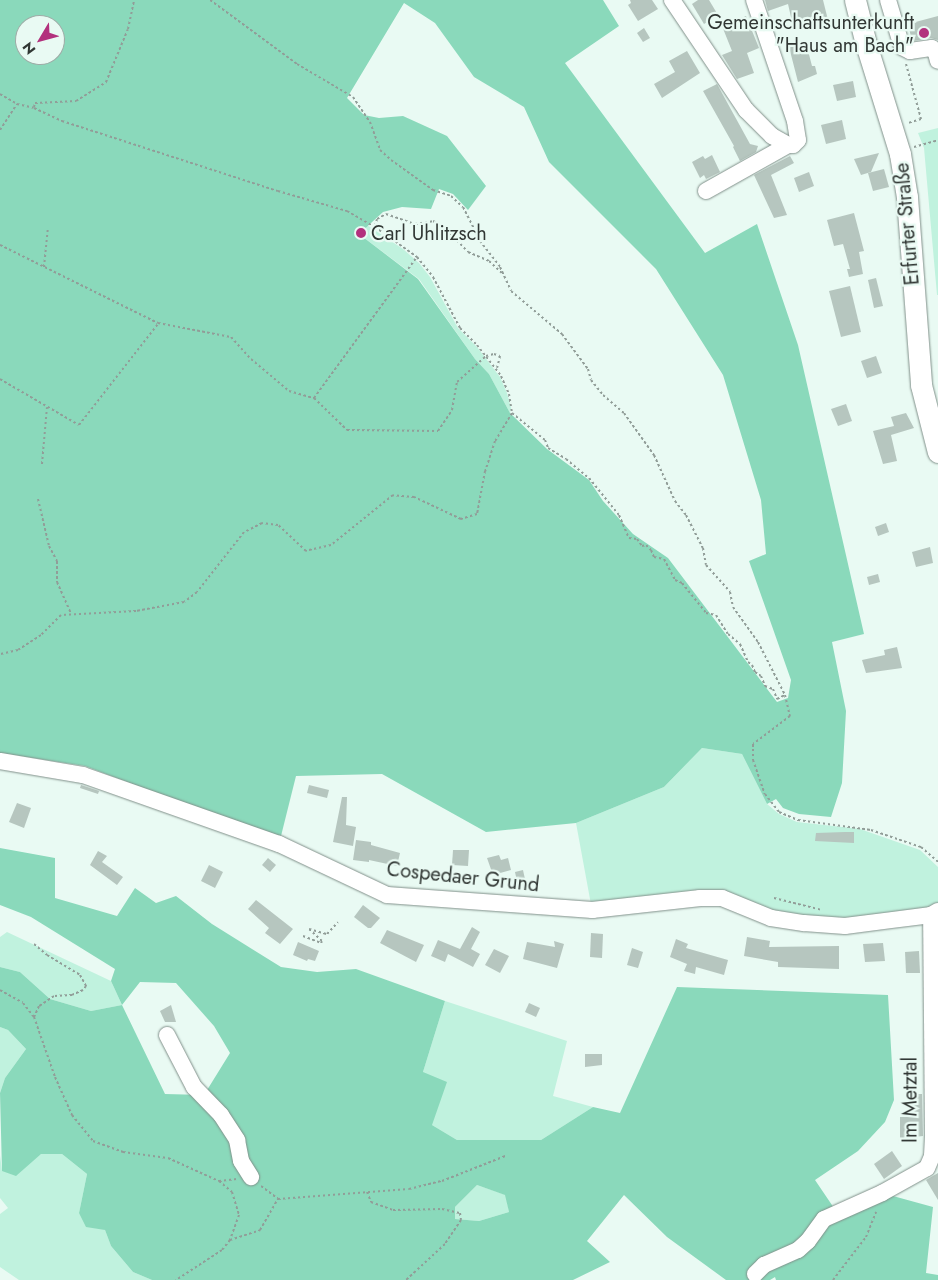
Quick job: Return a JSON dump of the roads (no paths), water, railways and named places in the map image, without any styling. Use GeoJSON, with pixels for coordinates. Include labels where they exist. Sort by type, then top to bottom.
{"type":"FeatureCollection","features":[{"type":"Feature","properties":{"kind":"main road","name":"Erfurter Straße"},"geometry":{"type":"LineString","coordinates":[[855,0],[866,44],[900,154],[906,197],[921,385],[938,452]]}},
{"type":"Feature","properties":{"kind":"street"},"geometry":{"type":"LineString","coordinates":[[672,0],[746,110],[772,136],[793,140]]}},
{"type":"Feature","properties":{"kind":"street"},"geometry":{"type":"LineString","coordinates":[[754,0],[793,140]]}},
{"type":"Feature","properties":{"kind":"street"},"geometry":{"type":"LineString","coordinates":[[888,0],[902,47],[910,51],[932,48],[936,53],[938,61]]}},
{"type":"Feature","properties":{"kind":"street"},"geometry":{"type":"LineString","coordinates":[[706,191],[793,140]]}},
{"type":"Feature","properties":{"kind":"street","name":"Cospedaer Grund"},"geometry":{"type":"LineString","coordinates":[[0,761],[92,778],[279,844],[386,895],[592,910],[700,898],[722,898],[771,918],[846,926],[934,913]]}},
{"type":"Feature","properties":{"kind":"street","name":"Im Metztal"},"geometry":{"type":"LineString","coordinates":[[754,1274],[764,1265],[798,1250],[808,1241],[824,1218],[879,1200],[927,1168],[932,1156],[933,1134],[934,913]]}},
{"type":"Feature","properties":{"kind":"street"},"geometry":{"type":"LineString","coordinates":[[167,1035],[194,1087],[221,1115],[236,1140],[241,1161],[251,1178]]}},
{"type":"Feature","properties":{"kind":"place","name":"Gemeinschaftsunterkunft \"Haus am Bach\""},"geometry":{"type":"Point","coordinates":[924,33]}},
{"type":"Feature","properties":{"kind":"place","name":"Carl Uhlitzsch"},"geometry":{"type":"Point","coordinates":[361,233]}}]}
